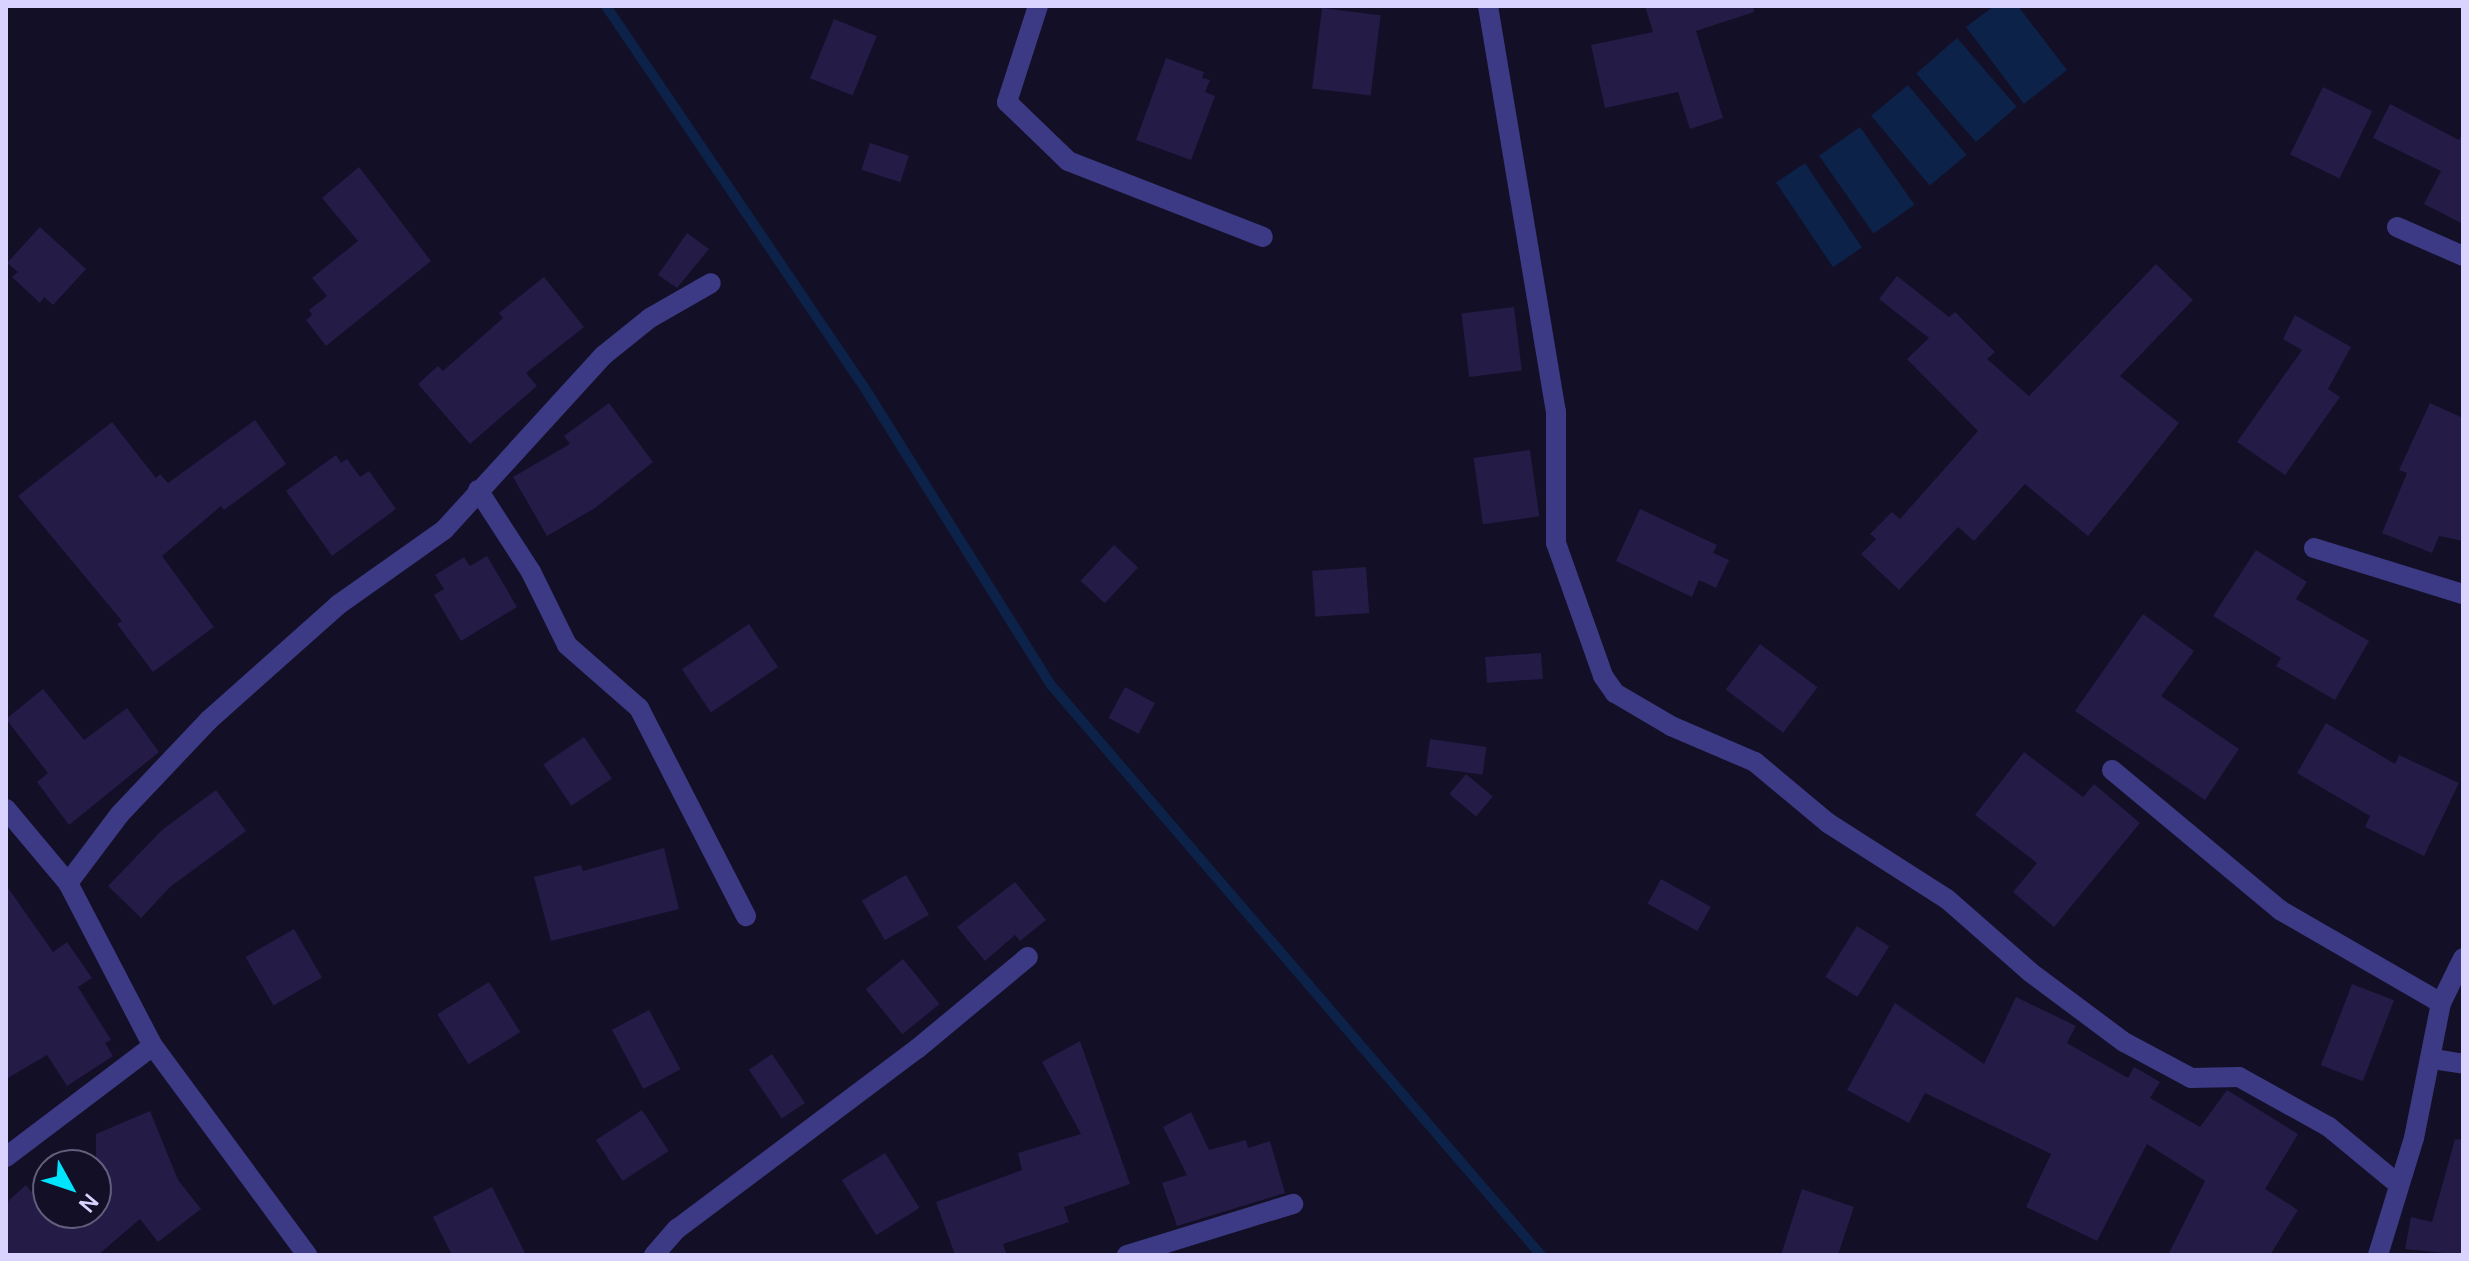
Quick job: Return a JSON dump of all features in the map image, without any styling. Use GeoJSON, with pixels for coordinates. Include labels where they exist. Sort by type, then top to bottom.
{"type":"FeatureCollection","features":[{"type":"Feature","properties":{"kind":"street"},"geometry":{"type":"LineString","coordinates":[[1038,6],[1007,102],[1068,161],[1263,237]]}},
{"type":"Feature","properties":{"kind":"street"},"geometry":{"type":"LineString","coordinates":[[1488,6],[1556,411],[1556,543],[1603,676],[1615,693],[1671,726],[1755,762],[1828,823],[1947,899],[2030,972],[2124,1042],[2191,1078],[2239,1077],[2329,1127],[2399,1185]]}},
{"type":"Feature","properties":{"kind":"street"},"geometry":{"type":"LineString","coordinates":[[2397,227],[2463,256]]}},
{"type":"Feature","properties":{"kind":"street"},"geometry":{"type":"LineString","coordinates":[[68,883],[167,760],[338,605],[444,530],[604,355],[650,318],[711,283]]}},
{"type":"Feature","properties":{"kind":"street"},"geometry":{"type":"LineString","coordinates":[[478,490],[531,572],[567,645],[639,708],[746,916]]}},
{"type":"Feature","properties":{"kind":"street"},"geometry":{"type":"LineString","coordinates":[[2314,548],[2463,594]]}},
{"type":"Feature","properties":{"kind":"street"},"geometry":{"type":"LineString","coordinates":[[2112,770],[2280,910],[2441,1003]]}},
{"type":"Feature","properties":{"kind":"street"},"geometry":{"type":"LineString","coordinates":[[6,809],[68,883],[153,1046],[307,1255]]}},
{"type":"Feature","properties":{"kind":"street"},"geometry":{"type":"LineString","coordinates":[[654,1255],[677,1229],[917,1049],[1028,957]]}},
{"type":"Feature","properties":{"kind":"street"},"geometry":{"type":"LineString","coordinates":[[2378,1255],[2433,1059],[2441,1003],[2463,958]]}},
{"type":"Feature","properties":{"kind":"street"},"geometry":{"type":"LineString","coordinates":[[6,1157],[153,1046]]}},
{"type":"Feature","properties":{"kind":"street"},"geometry":{"type":"LineString","coordinates":[[2433,1059],[2463,1064]]}},
{"type":"Feature","properties":{"kind":"street"},"geometry":{"type":"LineString","coordinates":[[1127,1255],[1293,1204]]}},
{"type":"Feature","properties":{"kind":"water"},"geometry":{"type":"Polygon","coordinates":[[[1994,6],[2018,6],[2067,70],[2024,104],[1966,27],[1994,6]]]}},
{"type":"Feature","properties":{"kind":"water"},"geometry":{"type":"Polygon","coordinates":[[[1957,38],[2017,107],[1976,142],[1916,73],[1957,38]]]}},
{"type":"Feature","properties":{"kind":"water"},"geometry":{"type":"Polygon","coordinates":[[[1908,85],[1966,155],[1930,186],[1871,116],[1908,85]]]}},
{"type":"Feature","properties":{"kind":"water"},"geometry":{"type":"Polygon","coordinates":[[[1860,127],[1914,205],[1874,233],[1819,156],[1860,127]]]}},
{"type":"Feature","properties":{"kind":"water"},"geometry":{"type":"Polygon","coordinates":[[[1805,163],[1862,248],[1833,267],[1776,183],[1805,163]]]}},
{"type":"Feature","properties":{"kind":"building"},"geometry":{"type":"Polygon","coordinates":[[[1645,6],[1753,6],[1754,12],[1696,31],[1723,118],[1690,129],[1678,92],[1605,108],[1591,45],[1653,32],[1645,6]]]}},
{"type":"Feature","properties":{"kind":"building"},"geometry":{"type":"Polygon","coordinates":[[[1322,8],[1381,15],[1371,96],[1312,88],[1322,8]]]}},
{"type":"Feature","properties":{"kind":"building"},"geometry":{"type":"Polygon","coordinates":[[[834,19],[877,36],[853,96],[810,78],[834,19]]]}},
{"type":"Feature","properties":{"kind":"building"},"geometry":{"type":"Polygon","coordinates":[[[1166,58],[1204,72],[1202,78],[1210,80],[1205,92],[1215,96],[1191,160],[1136,140],[1166,58]]]}},
{"type":"Feature","properties":{"kind":"building"},"geometry":{"type":"Polygon","coordinates":[[[2323,87],[2372,111],[2340,179],[2290,154],[2323,87]]]}},
{"type":"Feature","properties":{"kind":"building"},"geometry":{"type":"Polygon","coordinates":[[[2390,104],[2459,140],[2463,132],[2463,224],[2424,204],[2441,171],[2373,138],[2390,104]]]}},
{"type":"Feature","properties":{"kind":"building"},"geometry":{"type":"Polygon","coordinates":[[[870,143],[909,156],[900,182],[861,170],[870,143]]]}},
{"type":"Feature","properties":{"kind":"building"},"geometry":{"type":"Polygon","coordinates":[[[359,167],[431,261],[326,346],[306,320],[312,315],[309,310],[327,296],[312,278],[358,241],[322,198],[359,167]]]}},
{"type":"Feature","properties":{"kind":"building"},"geometry":{"type":"Polygon","coordinates":[[[40,227],[86,269],[53,305],[44,297],[40,303],[12,277],[18,272],[7,263],[40,227]]]}},
{"type":"Feature","properties":{"kind":"building"},"geometry":{"type":"Polygon","coordinates":[[[687,233],[709,249],[677,288],[658,275],[687,233]]]}},
{"type":"Feature","properties":{"kind":"building"},"geometry":{"type":"Polygon","coordinates":[[[2156,264],[2193,300],[2120,376],[2179,423],[2088,536],[2025,484],[1974,541],[1958,527],[1899,590],[1861,554],[1876,539],[1870,534],[1892,512],[1900,519],[1978,431],[1907,359],[1929,338],[1879,299],[1897,276],[1949,317],[1955,312],[1995,352],[1987,359],[2029,396],[2156,264]]]}},
{"type":"Feature","properties":{"kind":"building"},"geometry":{"type":"Polygon","coordinates":[[[544,277],[584,327],[526,373],[537,386],[470,444],[418,384],[438,366],[443,371],[503,318],[499,313],[544,277]]]}},
{"type":"Feature","properties":{"kind":"building"},"geometry":{"type":"Polygon","coordinates":[[[1514,307],[1522,371],[1469,377],[1461,313],[1514,307]]]}},
{"type":"Feature","properties":{"kind":"building"},"geometry":{"type":"Polygon","coordinates":[[[2295,315],[2351,347],[2328,389],[2340,397],[2285,475],[2237,442],[2302,350],[2283,339],[2295,315]]]}},
{"type":"Feature","properties":{"kind":"building"},"geometry":{"type":"Polygon","coordinates":[[[609,403],[653,462],[595,508],[547,536],[513,477],[570,444],[564,436],[609,403]]]}},
{"type":"Feature","properties":{"kind":"building"},"geometry":{"type":"Polygon","coordinates":[[[2430,403],[2463,418],[2463,541],[2439,536],[2432,553],[2382,533],[2407,473],[2399,470],[2430,403]]]}},
{"type":"Feature","properties":{"kind":"building"},"geometry":{"type":"Polygon","coordinates":[[[255,420],[286,464],[224,510],[221,506],[162,556],[214,627],[153,672],[117,624],[122,621],[18,496],[112,422],[156,478],[160,474],[168,483],[255,420]]]}},
{"type":"Feature","properties":{"kind":"building"},"geometry":{"type":"Polygon","coordinates":[[[1530,450],[1539,516],[1483,524],[1474,458],[1530,450]]]}},
{"type":"Feature","properties":{"kind":"building"},"geometry":{"type":"Polygon","coordinates":[[[336,455],[341,463],[347,459],[360,477],[369,471],[396,509],[332,556],[286,491],[336,455]]]}},
{"type":"Feature","properties":{"kind":"building"},"geometry":{"type":"Polygon","coordinates":[[[1640,509],[1717,545],[1713,553],[1729,560],[1716,588],[1699,580],[1692,597],[1616,561],[1640,509]]]}},
{"type":"Feature","properties":{"kind":"building"},"geometry":{"type":"Polygon","coordinates":[[[1114,545],[1138,568],[1105,603],[1081,581],[1114,545]]]}},
{"type":"Feature","properties":{"kind":"building"},"geometry":{"type":"Polygon","coordinates":[[[2256,550],[2307,582],[2296,599],[2369,641],[2335,700],[2276,666],[2281,658],[2213,616],[2256,550]]]}},
{"type":"Feature","properties":{"kind":"building"},"geometry":{"type":"Polygon","coordinates":[[[487,556],[517,607],[461,641],[434,595],[444,589],[435,575],[464,557],[470,566],[487,556]]]}},
{"type":"Feature","properties":{"kind":"building"},"geometry":{"type":"Polygon","coordinates":[[[1366,567],[1369,613],[1315,617],[1312,571],[1366,567]]]}},
{"type":"Feature","properties":{"kind":"building"},"geometry":{"type":"Polygon","coordinates":[[[2143,614],[2194,651],[2161,696],[2239,749],[2205,800],[2075,711],[2143,614]]]}},
{"type":"Feature","properties":{"kind":"building"},"geometry":{"type":"Polygon","coordinates":[[[749,624],[778,667],[711,712],[682,669],[749,624]]]}},
{"type":"Feature","properties":{"kind":"building"},"geometry":{"type":"Polygon","coordinates":[[[1760,644],[1818,687],[1783,733],[1726,690],[1760,644]]]}},
{"type":"Feature","properties":{"kind":"building"},"geometry":{"type":"Polygon","coordinates":[[[1541,653],[1543,679],[1487,683],[1485,657],[1541,653]]]}},
{"type":"Feature","properties":{"kind":"building"},"geometry":{"type":"Polygon","coordinates":[[[1125,687],[1155,703],[1139,734],[1109,718],[1125,687]]]}},
{"type":"Feature","properties":{"kind":"building"},"geometry":{"type":"Polygon","coordinates":[[[43,689],[84,740],[127,708],[159,752],[69,825],[37,782],[48,773],[6,719],[43,689]]]}},
{"type":"Feature","properties":{"kind":"building"},"geometry":{"type":"Polygon","coordinates":[[[2326,723],[2395,764],[2399,755],[2459,783],[2424,856],[2365,827],[2370,816],[2297,773],[2326,723]]]}},
{"type":"Feature","properties":{"kind":"building"},"geometry":{"type":"Polygon","coordinates":[[[584,737],[612,778],[571,806],[543,764],[584,737]]]}},
{"type":"Feature","properties":{"kind":"building"},"geometry":{"type":"Polygon","coordinates":[[[1430,739],[1486,747],[1483,775],[1426,767],[1430,739]]]}},
{"type":"Feature","properties":{"kind":"building"},"geometry":{"type":"Polygon","coordinates":[[[2024,752],[2083,797],[2094,784],[2140,823],[2054,927],[2013,892],[2037,863],[1975,815],[2024,752]]]}},
{"type":"Feature","properties":{"kind":"building"},"geometry":{"type":"Polygon","coordinates":[[[1466,774],[1493,796],[1476,816],[1449,794],[1466,774]]]}},
{"type":"Feature","properties":{"kind":"building"},"geometry":{"type":"Polygon","coordinates":[[[216,790],[246,831],[170,887],[141,918],[108,886],[162,830],[216,790]]]}},
{"type":"Feature","properties":{"kind":"building"},"geometry":{"type":"Polygon","coordinates":[[[664,848],[679,909],[551,941],[534,877],[581,865],[583,871],[664,848]]]}},
{"type":"Feature","properties":{"kind":"building"},"geometry":{"type":"Polygon","coordinates":[[[906,875],[929,915],[885,940],[862,900],[906,875]]]}},
{"type":"Feature","properties":{"kind":"building"},"geometry":{"type":"Polygon","coordinates":[[[1661,879],[1711,907],[1697,931],[1647,903],[1661,879]]]}},
{"type":"Feature","properties":{"kind":"building"},"geometry":{"type":"Polygon","coordinates":[[[1015,882],[1046,920],[1020,941],[1015,935],[985,961],[957,927],[1015,882]]]}},
{"type":"Feature","properties":{"kind":"building"},"geometry":{"type":"Polygon","coordinates":[[[6,885],[53,952],[67,942],[92,978],[78,987],[111,1040],[105,1043],[113,1056],[67,1086],[47,1055],[6,1079],[6,885]]]}},
{"type":"Feature","properties":{"kind":"building"},"geometry":{"type":"Polygon","coordinates":[[[1857,926],[1889,946],[1857,997],[1825,977],[1857,926]]]}},
{"type":"Feature","properties":{"kind":"building"},"geometry":{"type":"Polygon","coordinates":[[[294,929],[322,977],[274,1005],[246,957],[294,929]]]}},
{"type":"Feature","properties":{"kind":"building"},"geometry":{"type":"Polygon","coordinates":[[[903,959],[940,1004],[902,1034],[866,989],[903,959]]]}},
{"type":"Feature","properties":{"kind":"building"},"geometry":{"type":"Polygon","coordinates":[[[489,982],[520,1032],[469,1064],[437,1014],[489,982]]]}},
{"type":"Feature","properties":{"kind":"building"},"geometry":{"type":"Polygon","coordinates":[[[2352,984],[2394,1000],[2363,1081],[2321,1065],[2352,984]]]}},
{"type":"Feature","properties":{"kind":"building"},"geometry":{"type":"Polygon","coordinates":[[[2016,997],[2076,1026],[2067,1043],[2128,1078],[2134,1067],[2160,1082],[2150,1098],[2200,1127],[2227,1090],[2298,1134],[2265,1189],[2298,1210],[2270,1255],[2168,1255],[2205,1181],[2147,1144],[2097,1241],[2026,1207],[2051,1154],[1925,1093],[1909,1123],[1847,1090],[1895,1003],[1984,1064],[2016,997]]]}},
{"type":"Feature","properties":{"kind":"building"},"geometry":{"type":"Polygon","coordinates":[[[649,1010],[680,1069],[643,1089],[612,1030],[649,1010]]]}},
{"type":"Feature","properties":{"kind":"building"},"geometry":{"type":"Polygon","coordinates":[[[1080,1041],[1130,1184],[1064,1207],[1069,1222],[1003,1244],[1007,1255],[955,1255],[936,1202],[1022,1170],[1018,1153],[1081,1134],[1042,1062],[1080,1041]]]}},
{"type":"Feature","properties":{"kind":"building"},"geometry":{"type":"Polygon","coordinates":[[[772,1054],[805,1103],[782,1119],[749,1070],[772,1054]]]}},
{"type":"Feature","properties":{"kind":"building"},"geometry":{"type":"Polygon","coordinates":[[[642,1110],[669,1151],[623,1181],[596,1140],[642,1110]]]}},
{"type":"Feature","properties":{"kind":"building"},"geometry":{"type":"Polygon","coordinates":[[[150,1111],[178,1180],[201,1209],[158,1242],[140,1219],[98,1255],[6,1255],[6,1203],[26,1185],[32,1193],[32,1229],[112,1229],[112,1149],[96,1149],[96,1134],[150,1111]]]}},
{"type":"Feature","properties":{"kind":"building"},"geometry":{"type":"Polygon","coordinates":[[[1191,1112],[1209,1150],[1246,1140],[1248,1148],[1270,1141],[1285,1193],[1177,1226],[1162,1183],[1187,1175],[1163,1127],[1191,1112]]]}},
{"type":"Feature","properties":{"kind":"building"},"geometry":{"type":"Polygon","coordinates":[[[2455,1139],[2463,1140],[2463,1255],[2405,1249],[2411,1217],[2432,1222],[2455,1139]]]}},
{"type":"Feature","properties":{"kind":"building"},"geometry":{"type":"Polygon","coordinates":[[[885,1153],[919,1208],[876,1235],[842,1180],[885,1153]]]}},
{"type":"Feature","properties":{"kind":"building"},"geometry":{"type":"Polygon","coordinates":[[[492,1187],[526,1255],[452,1255],[433,1217],[492,1187]]]}},
{"type":"Feature","properties":{"kind":"building"},"geometry":{"type":"Polygon","coordinates":[[[1802,1189],[1854,1207],[1838,1255],[1781,1255],[1802,1189]]]}},
{"type":"Feature","properties":{"kind":"waterway"},"geometry":{"type":"LineString","coordinates":[[606,6],[869,395],[1051,685],[1541,1255]]}}]}
